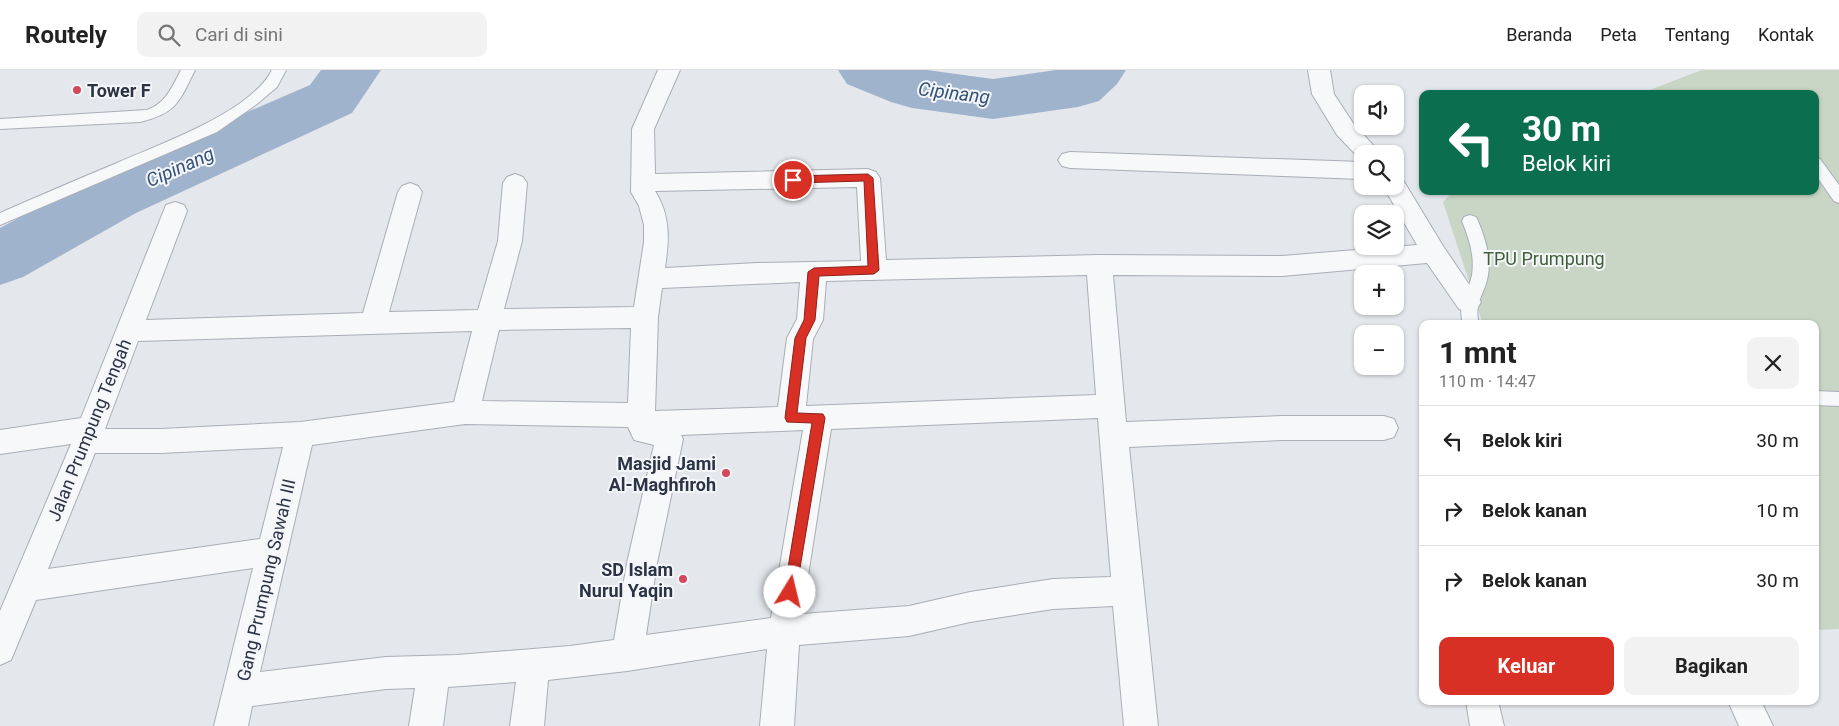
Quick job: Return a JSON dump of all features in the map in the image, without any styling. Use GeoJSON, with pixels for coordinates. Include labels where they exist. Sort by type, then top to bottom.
{"type":"FeatureCollection","features":[{"type":"Feature","properties":{"kind":"street"},"geometry":{"type":"LineString","coordinates":[[627,655],[642,563],[669,439],[667,436],[644,430],[641,419],[645,318],[656,242],[656,225],[651,205],[643,192],[643,129],[669,70]]}},
{"type":"Feature","properties":{"kind":"street"},"geometry":{"type":"LineString","coordinates":[[1319,70],[1323,94],[1345,129],[1360,145]]}},
{"type":"Feature","properties":{"kind":"street"},"geometry":{"type":"LineString","coordinates":[[1070,160],[1354,171]]}},
{"type":"Feature","properties":{"kind":"street"},"geometry":{"type":"LineString","coordinates":[[643,183],[868,178],[874,270]]}},
{"type":"Feature","properties":{"kind":"street"},"geometry":{"type":"LineString","coordinates":[[465,412],[510,241],[515,183]]}},
{"type":"Feature","properties":{"kind":"street"},"geometry":{"type":"LineString","coordinates":[[373,323],[410,192]]}},
{"type":"Feature","properties":{"kind":"street"},"geometry":{"type":"LineString","coordinates":[[1400,195],[1469,313]]}},
{"type":"Feature","properties":{"kind":"street","name":"Jalan Prumpung Tengah"},"geometry":{"type":"LineString","coordinates":[[0,649],[88,435],[175,211]]}},
{"type":"Feature","properties":{"kind":"street"},"geometry":{"type":"LineString","coordinates":[[651,279],[814,272],[1099,264],[1282,266],[1434,253]]}},
{"type":"Feature","properties":{"kind":"street"},"geometry":{"type":"LineString","coordinates":[[1099,264],[1127,591],[1141,726]]}},
{"type":"Feature","properties":{"kind":"street"},"geometry":{"type":"LineString","coordinates":[[777,726],[784,631],[805,418],[800,338],[810,320],[814,272]]}},
{"type":"Feature","properties":{"kind":"street"},"geometry":{"type":"LineString","coordinates":[[129,331],[488,320],[645,318]]}},
{"type":"Feature","properties":{"kind":"street"},"geometry":{"type":"LineString","coordinates":[[0,442],[88,435],[161,441],[300,434],[465,412],[617,416],[641,419],[805,418],[1111,406]]}},
{"type":"Feature","properties":{"kind":"street"},"geometry":{"type":"LineString","coordinates":[[1114,435],[1282,428],[1384,428]]}},
{"type":"Feature","properties":{"kind":"street","name":"Gang Prumpung Sawah III"},"geometry":{"type":"LineString","coordinates":[[231,726],[241,691],[300,434]]}},
{"type":"Feature","properties":{"kind":"street"},"geometry":{"type":"LineString","coordinates":[[26,587],[273,551]]}},
{"type":"Feature","properties":{"kind":"street"},"geometry":{"type":"LineString","coordinates":[[241,691],[386,673],[434,672],[534,665],[627,655],[784,631],[909,621],[970,607],[1053,594],[1127,591]]}},
{"type":"Feature","properties":{"kind":"street"},"geometry":{"type":"LineString","coordinates":[[527,726],[534,665]]}},
{"type":"Feature","properties":{"kind":"street"},"geometry":{"type":"LineString","coordinates":[[426,726],[434,672]]}},
{"type":"Feature","properties":{"kind":"street"},"geometry":{"type":"LineString","coordinates":[[1483,705],[1487,726]]}},
{"type":"Feature","properties":{"kind":"street"},"geometry":{"type":"LineString","coordinates":[[1746,705],[1756,726]]}},
{"type":"Feature","properties":{"kind":"lane"},"geometry":{"type":"LineString","coordinates":[[0,124],[140,117],[154,114],[164,110],[172,101],[188,70]]}},
{"type":"Feature","properties":{"kind":"lane"},"geometry":{"type":"LineString","coordinates":[[0,219],[212,128],[252,101],[272,84],[279,70]]}},
{"type":"Feature","properties":{"kind":"lane"},"geometry":{"type":"LineString","coordinates":[[1819,169],[1839,197]]}},
{"type":"Feature","properties":{"kind":"lane"},"geometry":{"type":"LineString","coordinates":[[1469,313],[1478,282],[1481,259],[1478,240],[1470,221]]}},
{"type":"Feature","properties":{"kind":"lane"},"geometry":{"type":"LineString","coordinates":[[1819,398],[1839,399]]}},
{"type":"Feature","properties":{"kind":"green space","name":"TPU Prumpung"},"geometry":{"type":"Polygon","coordinates":[[[1702,70],[1839,70],[1839,629],[1819,630],[1819,320],[1482,320],[1443,202],[1449,195],[1819,195],[1819,90],[1650,90],[1702,70]]]}},
{"type":"Feature","properties":{"kind":"waterway","name":"Cipinang"},"geometry":{"type":"LineString","coordinates":[[0,259],[114,196],[331,99],[352,70]]}},
{"type":"Feature","properties":{"kind":"waterway","name":"Cipinang"},"geometry":{"type":"LineString","coordinates":[[867,70],[912,88],[993,99],[1078,87],[1097,70]]}},
{"type":"Feature","properties":{"kind":"place","name":"Tower F"},"geometry":{"type":"Point","coordinates":[77,90]}},
{"type":"Feature","properties":{"kind":"place","name":"Masjid Jami Al-Maghfiroh"},"geometry":{"type":"Point","coordinates":[726,473]}},
{"type":"Feature","properties":{"kind":"place","name":"SD Islam Nurul Yaqin"},"geometry":{"type":"Point","coordinates":[683,579]}},
{"type":"Feature","properties":{"kind":"route"},"geometry":{"type":"LineString","coordinates":[[790,592],[819,418],[791,418],[800,338],[806,331],[810,320],[814,272],[874,270],[868,178],[793,180]]}}]}
